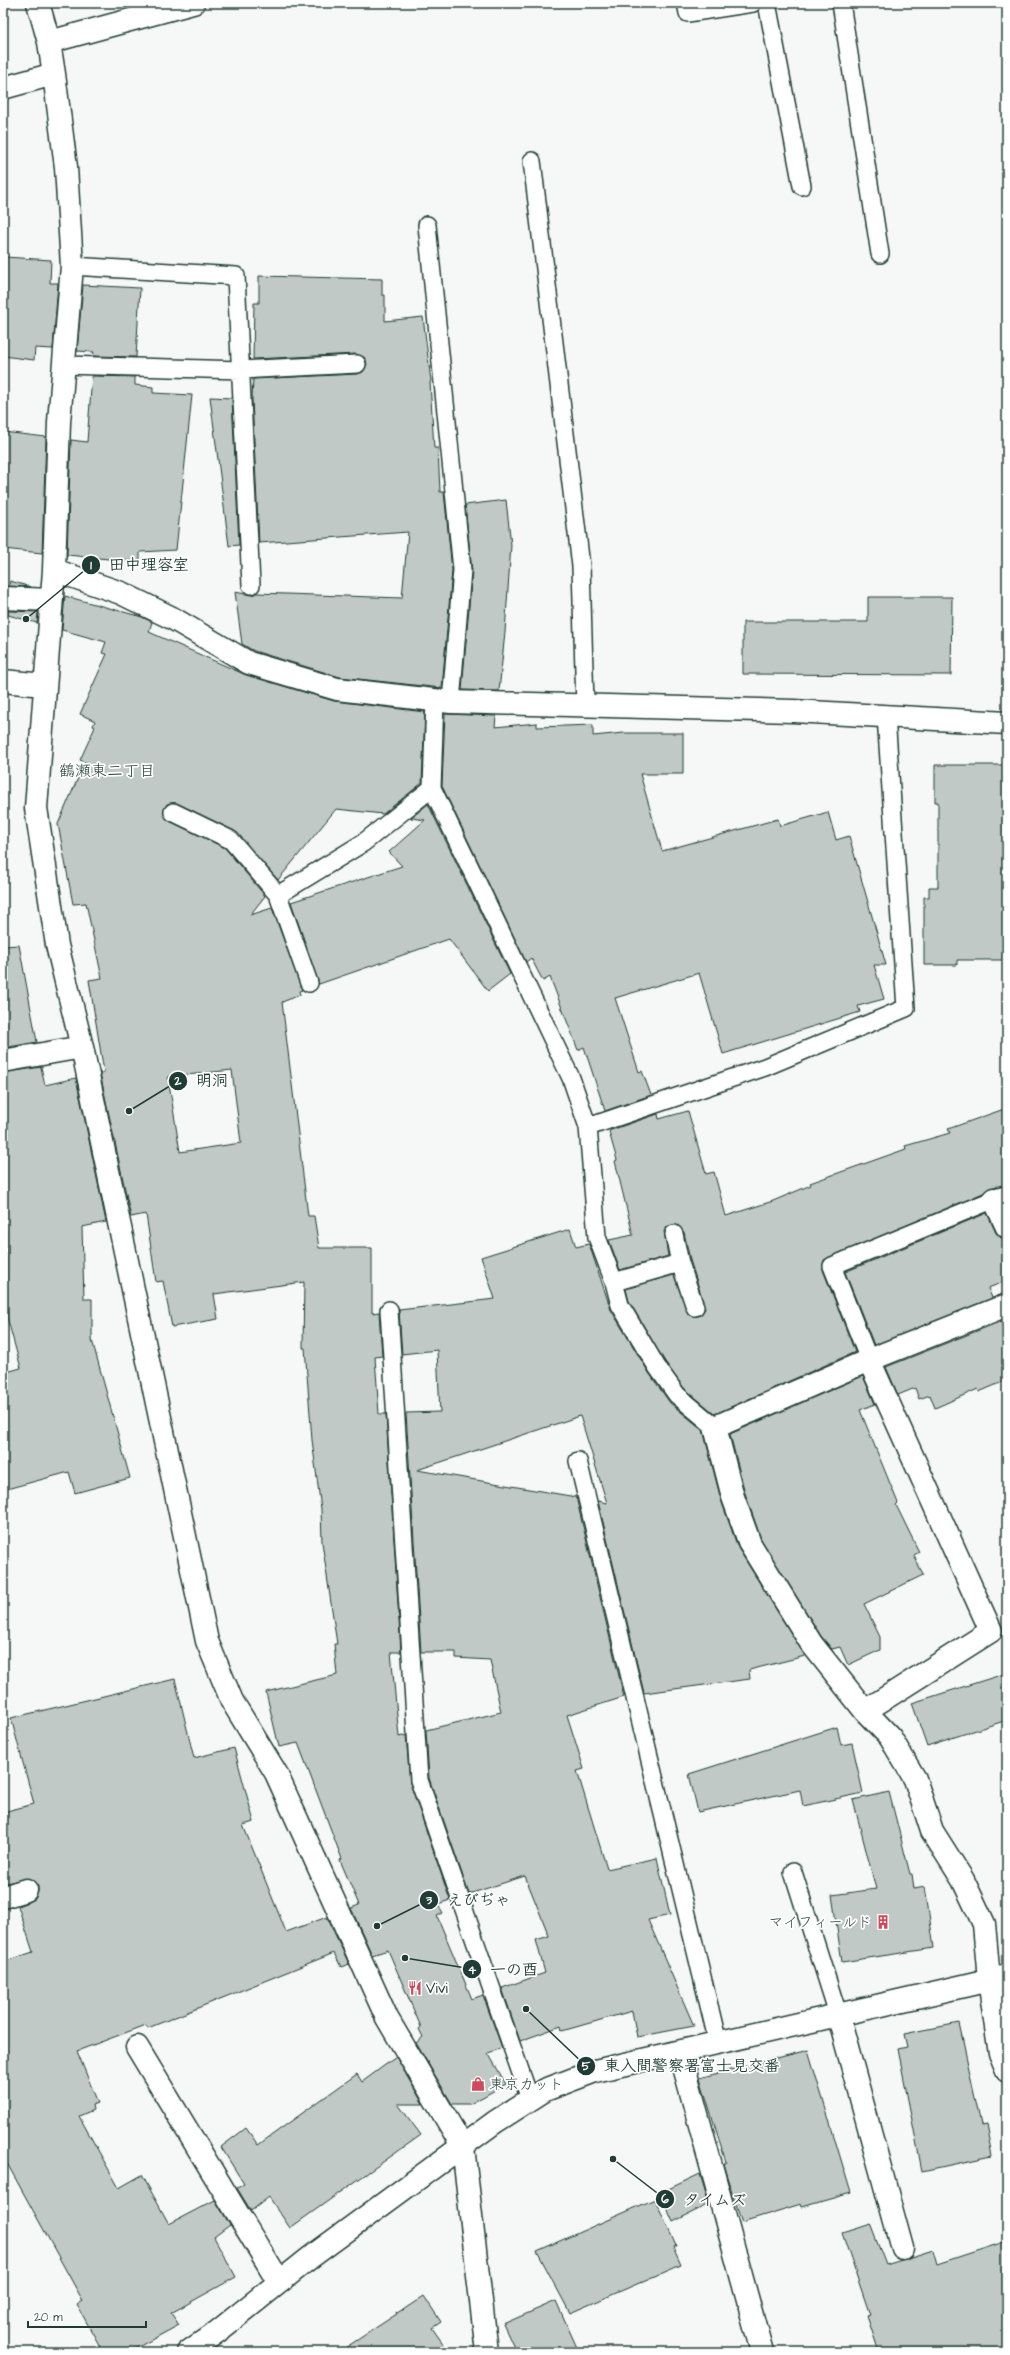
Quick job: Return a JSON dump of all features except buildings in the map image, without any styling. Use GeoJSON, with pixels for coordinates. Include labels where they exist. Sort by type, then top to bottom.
{"type":"FeatureCollection","features":[{"type":"Feature","properties":{"kind":"street"},"geometry":{"type":"LineString","coordinates":[[38,3],[49,42],[54,74],[66,167],[72,266],[59,422],[54,570],[44,686],[36,808],[57,945],[82,1047],[207,1640],[232,1701],[276,1773],[387,2018],[463,2146],[487,2352]]}},
{"type":"Feature","properties":{"kind":"street"},"geometry":{"type":"LineString","coordinates":[[49,42],[193,3]]}},
{"type":"Feature","properties":{"kind":"street"},"geometry":{"type":"LineString","coordinates":[[3,88],[54,74]]}},
{"type":"Feature","properties":{"kind":"street"},"geometry":{"type":"LineString","coordinates":[[54,570],[121,593],[172,618],[249,663],[337,689],[443,701],[793,711],[1007,723]]}},
{"type":"Feature","properties":{"kind":"street"},"geometry":{"type":"LineString","coordinates":[[3,598],[51,600]]}},
{"type":"Feature","properties":{"kind":"street"},"geometry":{"type":"LineString","coordinates":[[3,681],[44,686]]}},
{"type":"Feature","properties":{"kind":"street"},"geometry":{"type":"LineString","coordinates":[[3,1061],[82,1047]]}},
{"type":"Feature","properties":{"kind":"street"},"geometry":{"type":"LineString","coordinates":[[1001,1197],[1007,1227]]}},
{"type":"Feature","properties":{"kind":"street"},"geometry":{"type":"LineString","coordinates":[[1007,1305],[869,1360],[715,1427],[733,1497],[750,1544],[811,1643],[865,1711],[890,1737],[915,1779],[932,1831],[962,1880],[984,1924],[998,1978],[1000,2054],[1007,2071]]}},
{"type":"Feature","properties":{"kind":"street"},"geometry":{"type":"LineString","coordinates":[[865,1711],[991,1631],[869,1360]]}},
{"type":"Feature","properties":{"kind":"street"},"geometry":{"type":"LineString","coordinates":[[3,1897],[26,1890]]}},
{"type":"Feature","properties":{"kind":"street"},"geometry":{"type":"LineString","coordinates":[[188,2352],[217,2332],[279,2282],[463,2146],[545,2090],[595,2071],[998,1978]]}},
{"type":"Feature","properties":{"kind":"street"},"geometry":{"type":"LineString","coordinates":[[838,2014],[902,2248]]}},
{"type":"Feature","properties":{"kind":"street"},"geometry":{"type":"LineString","coordinates":[[137,2047],[279,2282]]}},
{"type":"Feature","properties":{"kind":"street"},"geometry":{"type":"LineString","coordinates":[[680,2052],[762,2352]]}},
{"type":"Feature","properties":{"kind":"lane"},"geometry":{"type":"LineString","coordinates":[[686,3],[688,13],[753,3]]}},
{"type":"Feature","properties":{"kind":"lane"},"geometry":{"type":"LineString","coordinates":[[766,3],[802,186]]}},
{"type":"Feature","properties":{"kind":"lane"},"geometry":{"type":"LineString","coordinates":[[841,3],[880,254]]}},
{"type":"Feature","properties":{"kind":"lane"},"geometry":{"type":"LineString","coordinates":[[532,160],[582,566],[585,706]]}},
{"type":"Feature","properties":{"kind":"lane"},"geometry":{"type":"LineString","coordinates":[[427,225],[462,570],[432,788],[571,1078],[588,1127],[597,1237],[614,1282],[620,1305],[657,1367],[677,1395],[715,1427]]}},
{"type":"Feature","properties":{"kind":"lane"},"geometry":{"type":"LineString","coordinates":[[72,266],[236,276],[251,585]]}},
{"type":"Feature","properties":{"kind":"lane"},"geometry":{"type":"LineString","coordinates":[[63,365],[241,370],[357,364]]}},
{"type":"Feature","properties":{"kind":"lane"},"geometry":{"type":"LineString","coordinates":[[588,1127],[764,1067],[906,1008],[886,716]]}},
{"type":"Feature","properties":{"kind":"lane"},"geometry":{"type":"LineString","coordinates":[[278,895],[363,843],[432,788]]}},
{"type":"Feature","properties":{"kind":"lane"},"geometry":{"type":"LineString","coordinates":[[173,812],[231,840],[278,895],[309,983]]}},
{"type":"Feature","properties":{"kind":"lane"},"geometry":{"type":"LineString","coordinates":[[869,1360],[832,1266],[1001,1197]]}},
{"type":"Feature","properties":{"kind":"lane"},"geometry":{"type":"LineString","coordinates":[[674,1234],[680,1263],[695,1307]]}},
{"type":"Feature","properties":{"kind":"lane"},"geometry":{"type":"LineString","coordinates":[[614,1282],[680,1263]]}},
{"type":"Feature","properties":{"kind":"lane"},"geometry":{"type":"LineString","coordinates":[[389,1310],[419,1780],[530,2099]]}},
{"type":"Feature","properties":{"kind":"lane"},"geometry":{"type":"LineString","coordinates":[[578,1461],[718,2043]]}},
{"type":"Feature","properties":{"kind":"lane"},"geometry":{"type":"LineString","coordinates":[[793,1872],[838,2014]]}},
{"type":"Feature","properties":{"kind":"place","name":"田中理容室"},"geometry":{"type":"Point","coordinates":[26,619]}},
{"type":"Feature","properties":{"kind":"place","name":"明洞"},"geometry":{"type":"Point","coordinates":[129,1111]}},
{"type":"Feature","properties":{"kind":"place","name":"マイフィールド"},"geometry":{"type":"Point","coordinates":[883,1922]}},
{"type":"Feature","properties":{"kind":"place","name":"えびぢゃ"},"geometry":{"type":"Point","coordinates":[377,1926]}},
{"type":"Feature","properties":{"kind":"place","name":"一の酉"},"geometry":{"type":"Point","coordinates":[405,1958]}},
{"type":"Feature","properties":{"kind":"place","name":"Vivi"},"geometry":{"type":"Point","coordinates":[415,1988]}},
{"type":"Feature","properties":{"kind":"place","name":"東入間警察署富士見交番"},"geometry":{"type":"Point","coordinates":[526,2009]}},
{"type":"Feature","properties":{"kind":"place","name":"東京カット"},"geometry":{"type":"Point","coordinates":[478,2084]}},
{"type":"Feature","properties":{"kind":"place","name":"タイムズ"},"geometry":{"type":"Point","coordinates":[613,2159]}},
{"type":"Feature","properties":{"kind":"district","name":"鶴瀬東二丁目"},"geometry":{"type":"Point","coordinates":[107,771]}}]}
